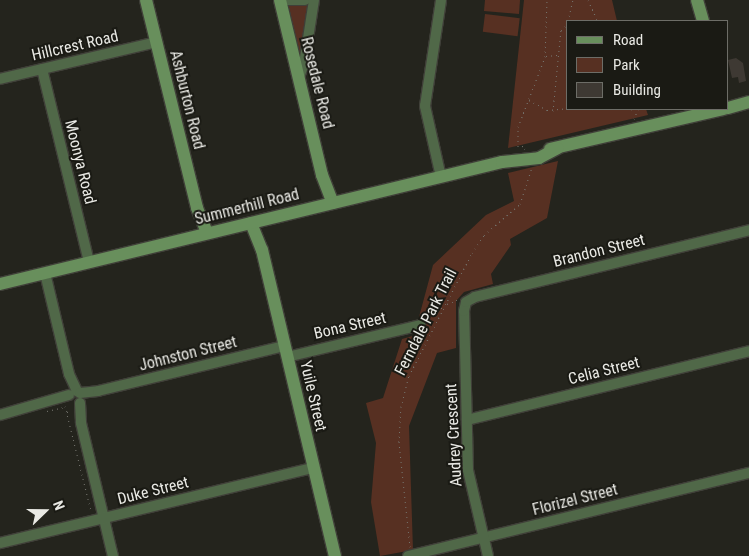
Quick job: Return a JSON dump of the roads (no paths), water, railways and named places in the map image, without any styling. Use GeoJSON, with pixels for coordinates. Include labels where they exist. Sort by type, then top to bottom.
{"type":"FeatureCollection","features":[{"type":"Feature","properties":{"kind":"street","name":"Ashburton Road"},"geometry":{"type":"LineString","coordinates":[[146,0],[203,234]]}},
{"type":"Feature","properties":{"kind":"street","name":"Rosedale Road"},"geometry":{"type":"LineString","coordinates":[[280,0],[330,204]]}},
{"type":"Feature","properties":{"kind":"street"},"geometry":{"type":"LineString","coordinates":[[288,0],[305,0]]}},
{"type":"Feature","properties":{"kind":"street"},"geometry":{"type":"LineString","coordinates":[[298,77],[304,64],[314,0]]}},
{"type":"Feature","properties":{"kind":"street"},"geometry":{"type":"LineString","coordinates":[[441,177],[425,106],[442,0]]}},
{"type":"Feature","properties":{"kind":"street"},"geometry":{"type":"LineString","coordinates":[[697,0],[703,20]]}},
{"type":"Feature","properties":{"kind":"street","name":"Hillcrest Road"},"geometry":{"type":"LineString","coordinates":[[0,79],[156,42]]}},
{"type":"Feature","properties":{"kind":"street","name":"Moonya Road"},"geometry":{"type":"LineString","coordinates":[[42,69],[89,262]]}},
{"type":"Feature","properties":{"kind":"street","name":"Summerhill Road"},"geometry":{"type":"LineString","coordinates":[[729,106],[749,102]]}},
{"type":"Feature","properties":{"kind":"street","name":"Summerhill Road"},"geometry":{"type":"LineString","coordinates":[[502,162],[530,159],[558,148],[713,110]]}},
{"type":"Feature","properties":{"kind":"street","name":"Summerhill Road"},"geometry":{"type":"LineString","coordinates":[[0,284],[502,162],[530,151],[558,148]]}},
{"type":"Feature","properties":{"kind":"street","name":"Yuile Street"},"geometry":{"type":"LineString","coordinates":[[255,222],[333,554]]}},
{"type":"Feature","properties":{"kind":"street","name":"Brandon Street"},"geometry":{"type":"LineString","coordinates":[[464,311],[466,302],[475,297],[749,230]]}},
{"type":"Feature","properties":{"kind":"street"},"geometry":{"type":"LineString","coordinates":[[45,273],[113,556]]}},
{"type":"Feature","properties":{"kind":"street","name":"Audrey Crescent"},"geometry":{"type":"LineString","coordinates":[[464,311],[469,480],[488,556]]}},
{"type":"Feature","properties":{"kind":"street","name":"Bona Street"},"geometry":{"type":"LineString","coordinates":[[286,351],[419,322]]}},
{"type":"Feature","properties":{"kind":"street","name":"Johnston Street"},"geometry":{"type":"LineString","coordinates":[[0,415],[98,391],[286,351]]}},
{"type":"Feature","properties":{"kind":"street","name":"Celia Street"},"geometry":{"type":"LineString","coordinates":[[466,420],[749,351]]}},
{"type":"Feature","properties":{"kind":"street","name":"Duke Street"},"geometry":{"type":"LineString","coordinates":[[0,543],[313,468]]}},
{"type":"Feature","properties":{"kind":"street","name":"Florizel Street"},"geometry":{"type":"LineString","coordinates":[[410,556],[749,473]]}}]}
